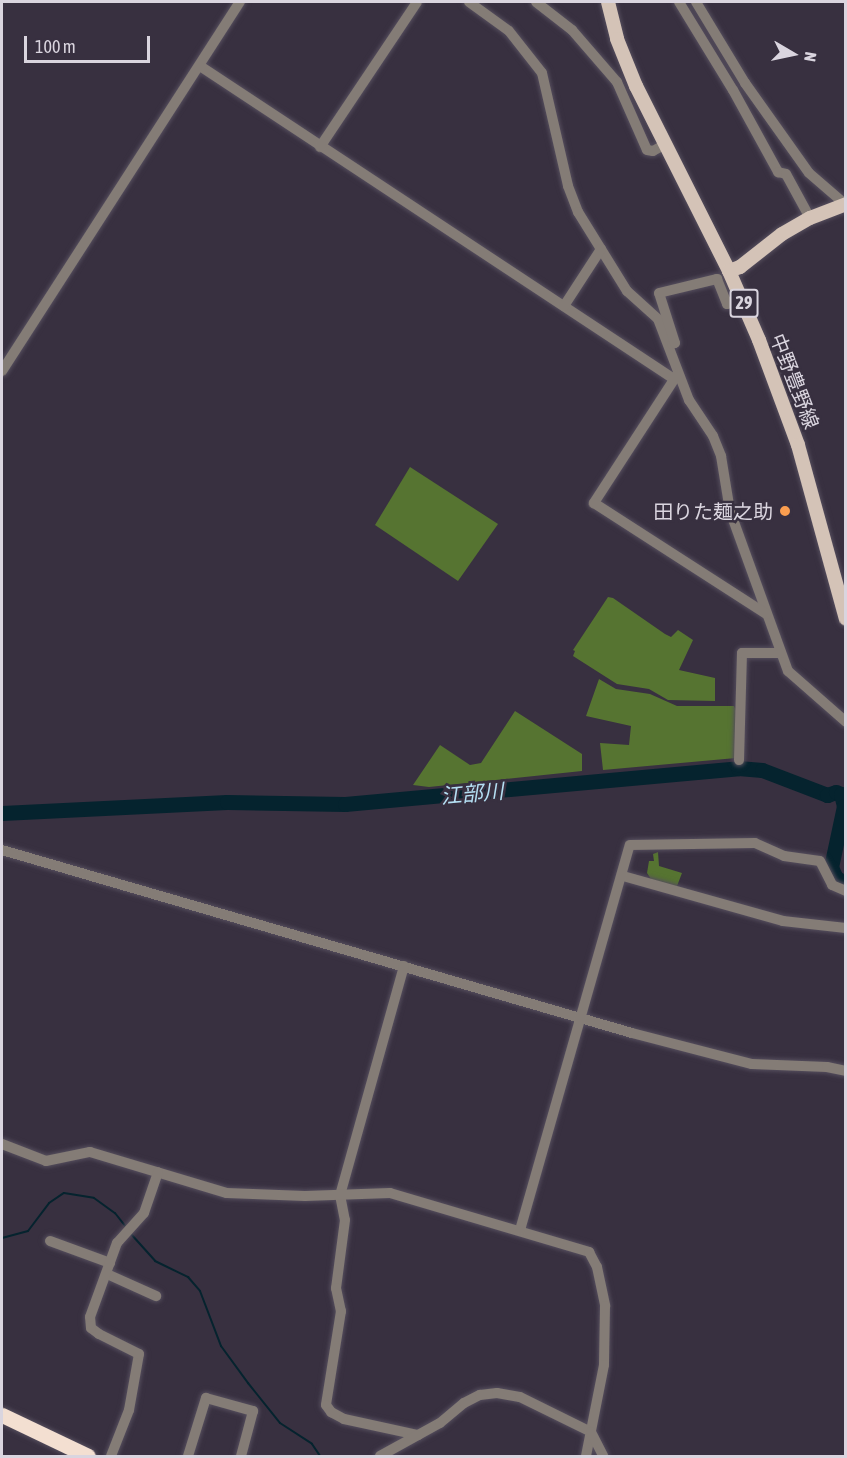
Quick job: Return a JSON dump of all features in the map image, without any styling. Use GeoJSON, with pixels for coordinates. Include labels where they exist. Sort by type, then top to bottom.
{"type":"FeatureCollection","features":[{"type":"Feature","properties":{"kind":"highway"},"geometry":{"type":"LineString","coordinates":[[2,1415],[81,1455]]}},
{"type":"Feature","properties":{"kind":"main road","name":"中野豊野線"},"geometry":{"type":"LineString","coordinates":[[608,2],[628,67],[664,145],[741,297],[798,445],[846,619]]}},
{"type":"Feature","properties":{"kind":"main road"},"geometry":{"type":"LineString","coordinates":[[729,271],[740,267],[782,234],[810,218],[845,204]]}},
{"type":"Feature","properties":{"kind":"street"},"geometry":{"type":"LineString","coordinates":[[2,371],[240,2]]}},
{"type":"Feature","properties":{"kind":"street"},"geometry":{"type":"LineString","coordinates":[[320,147],[417,2]]}},
{"type":"Feature","properties":{"kind":"street"},"geometry":{"type":"LineString","coordinates":[[469,2],[509,31],[542,73],[568,186],[578,212],[627,291],[658,319],[669,346],[676,375],[689,400],[713,436],[721,456],[730,511],[788,671],[846,722]]}},
{"type":"Feature","properties":{"kind":"street"},"geometry":{"type":"LineString","coordinates":[[536,2],[572,30],[617,82],[647,150],[653,151],[664,145]]}},
{"type":"Feature","properties":{"kind":"street"},"geometry":{"type":"LineString","coordinates":[[679,2],[733,90],[778,172],[786,174],[810,218]]}},
{"type":"Feature","properties":{"kind":"street"},"geometry":{"type":"LineString","coordinates":[[696,2],[745,83],[809,173],[845,204]]}},
{"type":"Feature","properties":{"kind":"street"},"geometry":{"type":"LineString","coordinates":[[200,66],[564,306],[676,375]]}},
{"type":"Feature","properties":{"kind":"street"},"geometry":{"type":"LineString","coordinates":[[564,306],[601,249]]}},
{"type":"Feature","properties":{"kind":"street"},"geometry":{"type":"LineString","coordinates":[[669,346],[675,343],[659,293],[717,279],[727,304],[741,297]]}},
{"type":"Feature","properties":{"kind":"street"},"geometry":{"type":"LineString","coordinates":[[676,375],[594,503],[766,614]]}},
{"type":"Feature","properties":{"kind":"street"},"geometry":{"type":"LineString","coordinates":[[739,760],[742,653],[781,653]]}},
{"type":"Feature","properties":{"kind":"street"},"geometry":{"type":"LineString","coordinates":[[520,1230],[630,845],[755,843],[784,856],[820,861],[832,885],[846,891]]}},
{"type":"Feature","properties":{"kind":"street"},"geometry":{"type":"LineString","coordinates":[[2,850],[752,1064],[827,1067],[846,1071]]}},
{"type":"Feature","properties":{"kind":"street"},"geometry":{"type":"LineString","coordinates":[[622,876],[783,921],[846,928]]}},
{"type":"Feature","properties":{"kind":"street"},"geometry":{"type":"LineString","coordinates":[[404,966],[340,1195],[345,1220],[336,1288],[341,1311],[326,1405],[331,1412],[344,1419],[418,1435]]}},
{"type":"Feature","properties":{"kind":"street"},"geometry":{"type":"LineString","coordinates":[[2,1144],[46,1161],[90,1152],[227,1192],[390,1194],[582,1248],[589,1252],[597,1267],[605,1306],[604,1365],[586,1456]]}},
{"type":"Feature","properties":{"kind":"street"},"geometry":{"type":"LineString","coordinates":[[111,1456],[129,1410],[139,1354],[91,1328],[90,1317],[117,1243],[136,1225],[144,1213],[158,1172]]}},
{"type":"Feature","properties":{"kind":"street"},"geometry":{"type":"LineString","coordinates":[[50,1241],[109,1269],[156,1296]]}},
{"type":"Feature","properties":{"kind":"street"},"geometry":{"type":"LineString","coordinates":[[380,1456],[418,1435],[480,1395],[497,1393],[520,1397],[591,1432],[603,1456]]}},
{"type":"Feature","properties":{"kind":"street"},"geometry":{"type":"LineString","coordinates":[[188,1456],[206,1398],[253,1411],[241,1456]]}},
{"type":"Feature","properties":{"kind":"green space"},"geometry":{"type":"Polygon","coordinates":[[[410,467],[498,524],[458,581],[375,525],[410,467]]]}},
{"type":"Feature","properties":{"kind":"green space"},"geometry":{"type":"Polygon","coordinates":[[[608,597],[613,598],[665,634],[671,637],[678,630],[693,640],[679,670],[715,678],[715,701],[668,700],[649,689],[617,684],[573,656],[575,651],[573,650],[608,597]]]}},
{"type":"Feature","properties":{"kind":"green space"},"geometry":{"type":"Polygon","coordinates":[[[599,679],[616,689],[650,694],[677,706],[734,706],[736,710],[736,758],[603,770],[600,743],[629,745],[631,726],[586,716],[599,679]]]}},
{"type":"Feature","properties":{"kind":"green space"},"geometry":{"type":"Polygon","coordinates":[[[515,711],[582,754],[582,771],[429,787],[413,785],[440,745],[470,765],[481,763],[515,711]]]}},
{"type":"Feature","properties":{"kind":"green space"},"geometry":{"type":"Polygon","coordinates":[[[658,852],[659,866],[682,873],[677,886],[655,885],[647,873],[649,861],[654,861],[653,854],[658,852]]]}},
{"type":"Feature","properties":{"kind":"waterway","name":"江部川"},"geometry":{"type":"LineString","coordinates":[[2,813],[227,802],[345,804],[738,768],[762,770],[827,795],[836,792],[841,794],[844,806],[831,867],[836,878],[846,883]]}},
{"type":"Feature","properties":{"kind":"waterway"},"geometry":{"type":"LineString","coordinates":[[2,1238],[28,1231],[49,1203],[64,1193],[94,1198],[115,1213],[126,1227]]}},
{"type":"Feature","properties":{"kind":"waterway"},"geometry":{"type":"LineString","coordinates":[[131,1234],[155,1261],[188,1277],[200,1291],[221,1346],[280,1423],[312,1444],[320,1456]]}},
{"type":"Feature","properties":{"kind":"place","name":"田りた麺之助"},"geometry":{"type":"Point","coordinates":[785,511]}}]}
